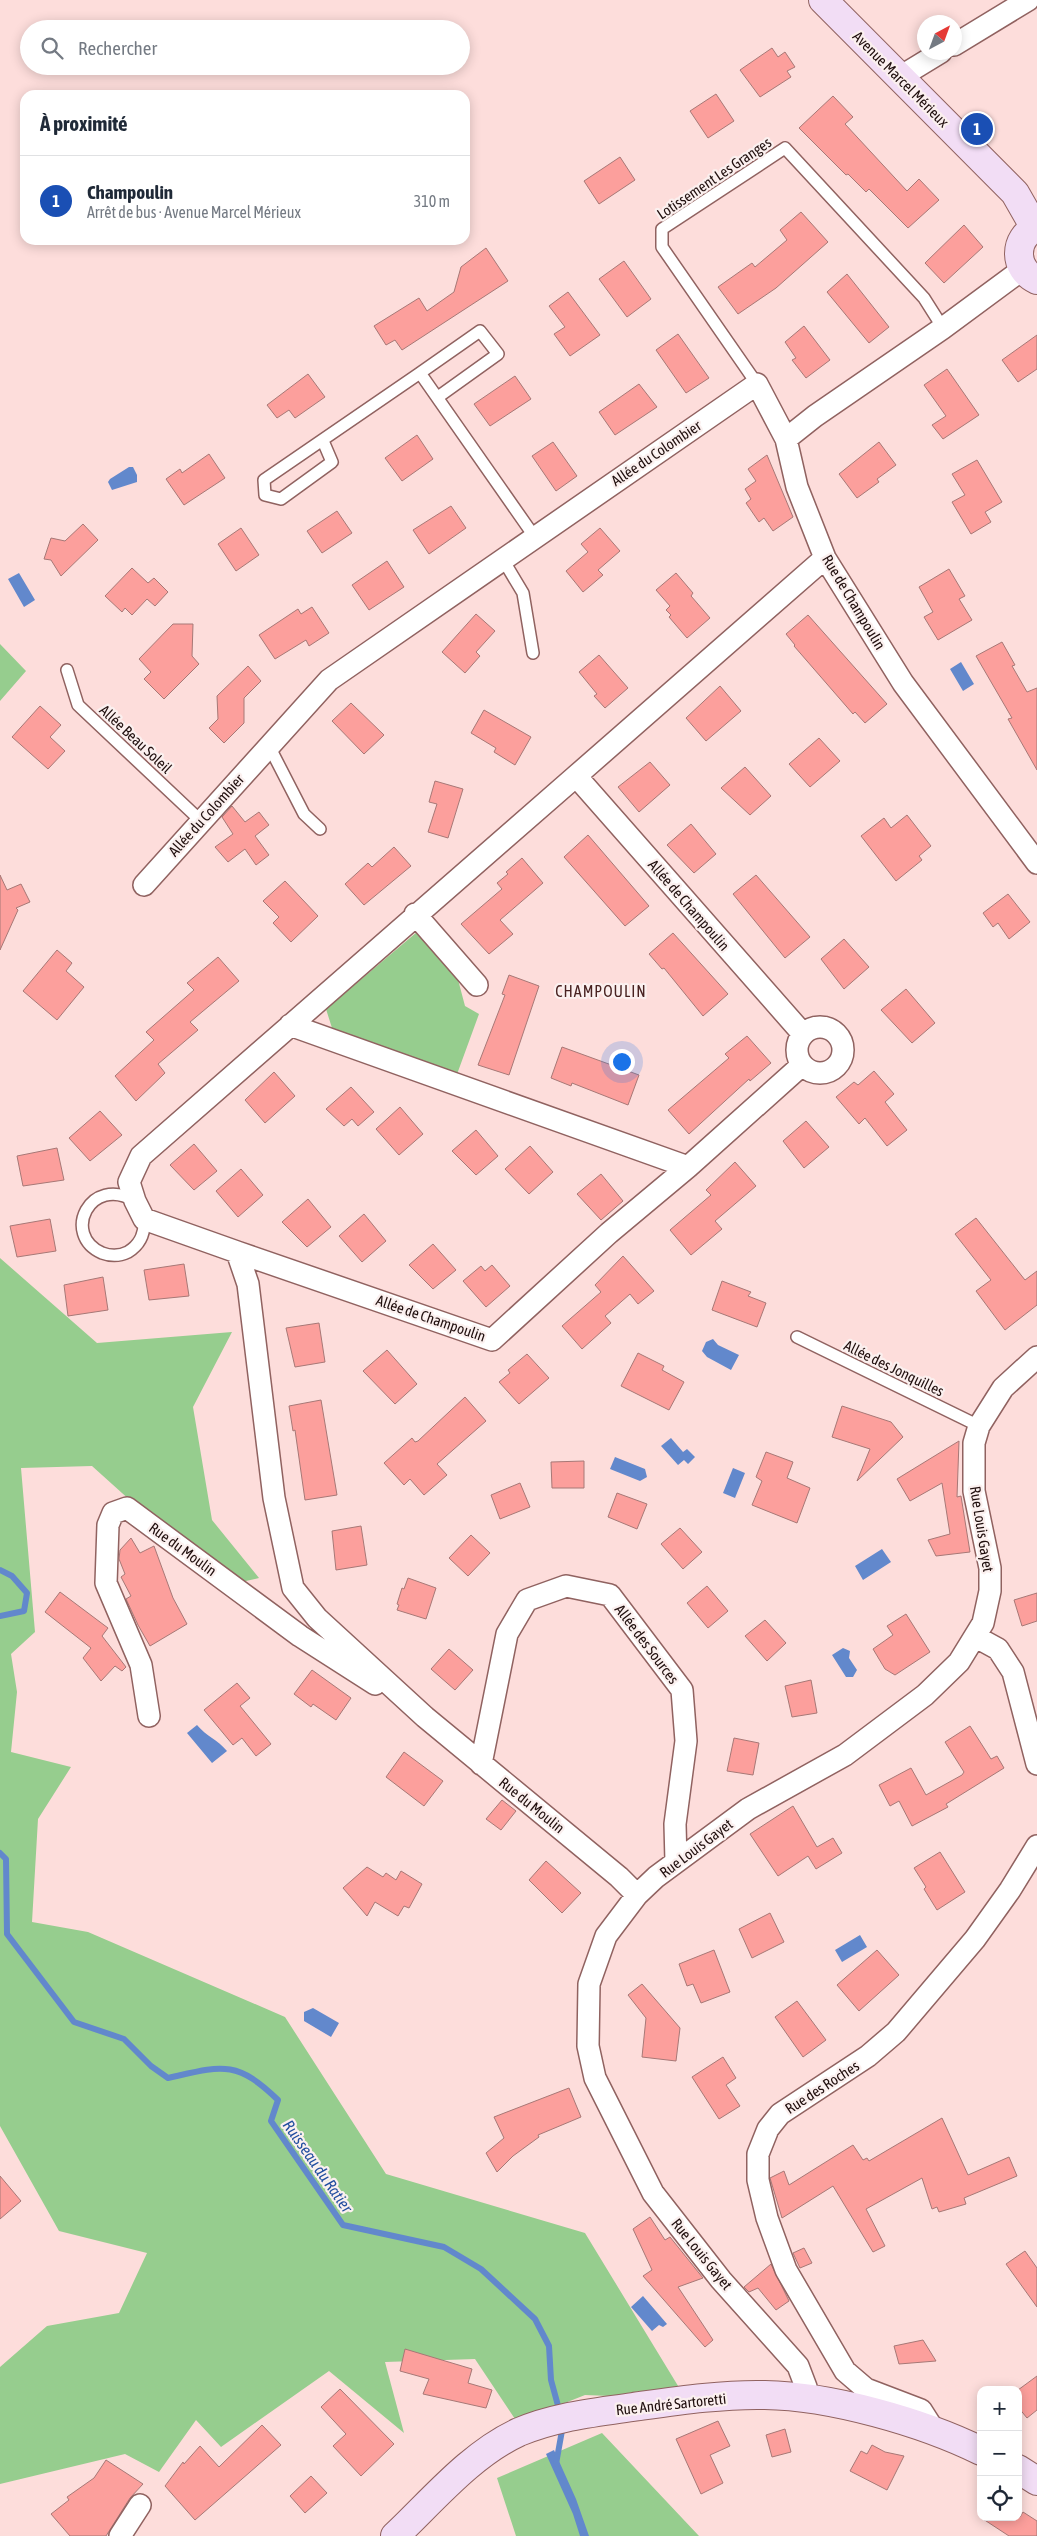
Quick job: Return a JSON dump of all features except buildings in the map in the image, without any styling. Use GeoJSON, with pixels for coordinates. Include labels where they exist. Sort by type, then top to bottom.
{"type":"FeatureCollection","features":[{"type":"Feature","properties":{"kind":"street","name":"Avenue Marcel Mérieux"},"geometry":{"type":"LineString","coordinates":[[823,0],[1015,193],[1036,227]]}},
{"type":"Feature","properties":{"kind":"street"},"geometry":{"type":"LineString","coordinates":[[962,39],[1028,0]]}},
{"type":"Feature","properties":{"kind":"street"},"geometry":{"type":"LineString","coordinates":[[900,77],[928,60]]}},
{"type":"Feature","properties":{"kind":"street"},"geometry":{"type":"LineString","coordinates":[[758,384],[786,439],[815,416],[943,328],[1030,275],[1019,260],[1021,241],[1036,227]]}},
{"type":"Feature","properties":{"kind":"street","name":"Allée du Colombier"},"geometry":{"type":"LineString","coordinates":[[144,885],[329,680],[502,558],[758,384]]}},
{"type":"Feature","properties":{"kind":"street","name":"Rue de Champoulin"},"geometry":{"type":"LineString","coordinates":[[786,439],[797,487],[825,558],[909,690],[1037,863]]}},
{"type":"Feature","properties":{"kind":"street"},"geometry":{"type":"LineString","coordinates":[[140,1210],[129,1182],[140,1156],[825,558]]}},
{"type":"Feature","properties":{"kind":"street","name":"Allée de Champoulin"},"geometry":{"type":"LineString","coordinates":[[576,776],[803,1034]]}},
{"type":"Feature","properties":{"kind":"street"},"geometry":{"type":"LineString","coordinates":[[416,914],[477,985]]}},
{"type":"Feature","properties":{"kind":"street"},"geometry":{"type":"LineString","coordinates":[[290,1024],[688,1166]]}},
{"type":"Feature","properties":{"kind":"street"},"geometry":{"type":"LineString","coordinates":[[818,1027],[833,1030],[842,1043],[844,1051],[842,1059],[832,1070],[816,1073],[802,1065],[797,1053],[799,1039],[803,1034],[818,1027]]}},
{"type":"Feature","properties":{"kind":"street","name":"Allée de Champoulin"},"geometry":{"type":"LineString","coordinates":[[140,1210],[237,1252],[492,1340],[609,1233],[802,1065]]}},
{"type":"Feature","properties":{"kind":"street","name":"Rue du Moulin"},"geometry":{"type":"LineString","coordinates":[[237,1252],[248,1284],[274,1498],[293,1588],[317,1618],[425,1717],[619,1877],[637,1895]]}},
{"type":"Feature","properties":{"kind":"street","name":"Rue Louis Gayet"},"geometry":{"type":"LineString","coordinates":[[807,2398],[806,2387],[798,2366],[721,2280],[653,2193],[595,2078],[588,2046],[589,1984],[606,1936],[637,1895],[676,1862],[748,1809],[845,1755],[944,1680],[959,1662],[976,1637],[988,1608],[990,1591],[990,1568],[974,1491],[974,1444],[979,1426],[1003,1388],[1037,1357]]}},
{"type":"Feature","properties":{"kind":"street","name":"Rue du Moulin"},"geometry":{"type":"LineString","coordinates":[[149,1716],[141,1665],[106,1583],[108,1525],[114,1513],[127,1508],[300,1636],[425,1717]]}},
{"type":"Feature","properties":{"kind":"street","name":"Allée des Sources"},"geometry":{"type":"LineString","coordinates":[[481,1764],[507,1634],[527,1600],[566,1586],[610,1595],[682,1690],[686,1741],[675,1824],[676,1862]]}},
{"type":"Feature","properties":{"kind":"street"},"geometry":{"type":"LineString","coordinates":[[976,1637],[998,1648],[1013,1672],[1037,1764]]}},
{"type":"Feature","properties":{"kind":"street","name":"Rue des Roches"},"geometry":{"type":"LineString","coordinates":[[935,2432],[921,2410],[866,2389],[844,2371],[786,2270],[767,2218],[758,2180],[758,2154],[768,2129],[780,2114],[868,2056],[896,2032],[975,1939],[1010,1890],[1037,1846]]}},
{"type":"Feature","properties":{"kind":"street","name":"Rue André Sartoretti"},"geometry":{"type":"LineString","coordinates":[[395,2536],[477,2458],[518,2433],[565,2416],[687,2400],[765,2395],[807,2398],[876,2414],[935,2432],[977,2449]]}},
{"type":"Feature","properties":{"kind":"street"},"geometry":{"type":"LineString","coordinates":[[1022,2472],[1037,2481]]}},
{"type":"Feature","properties":{"kind":"street"},"geometry":{"type":"LineString","coordinates":[[120,2536],[140,2505]]}},
{"type":"Feature","properties":{"kind":"lane","name":"Lotissement Les Granges"},"geometry":{"type":"LineString","coordinates":[[758,384],[662,247],[662,229],[785,148],[924,298],[943,328]]}},
{"type":"Feature","properties":{"kind":"lane"},"geometry":{"type":"LineString","coordinates":[[323,441],[332,462],[282,499],[264,495],[264,480],[480,331],[498,354],[438,397]]}},
{"type":"Feature","properties":{"kind":"lane"},"geometry":{"type":"LineString","coordinates":[[420,373],[534,536]]}},
{"type":"Feature","properties":{"kind":"lane"},"geometry":{"type":"LineString","coordinates":[[502,558],[523,593],[532,653]]}},
{"type":"Feature","properties":{"kind":"lane","name":"Allée Beau Soleil"},"geometry":{"type":"LineString","coordinates":[[67,670],[78,705],[201,820]]}},
{"type":"Feature","properties":{"kind":"lane"},"geometry":{"type":"LineString","coordinates":[[269,746],[304,814],[320,829]]}},
{"type":"Feature","properties":{"kind":"lane"},"geometry":{"type":"LineString","coordinates":[[116,1193],[140,1210],[143,1234],[135,1247],[116,1256],[96,1250],[84,1235],[84,1214],[88,1205],[96,1198],[116,1193]]}},
{"type":"Feature","properties":{"kind":"lane","name":"Allée des Jonquilles"},"geometry":{"type":"LineString","coordinates":[[797,1337],[979,1426]]}},
{"type":"Feature","properties":{"kind":"green space"},"geometry":{"type":"Polygon","coordinates":[[[0,644],[26,671],[0,701],[0,644]]]}},
{"type":"Feature","properties":{"kind":"green space"},"geometry":{"type":"Polygon","coordinates":[[[417,932],[456,972],[465,1006],[479,1014],[456,1077],[332,1028],[326,1009],[417,932]]]}},
{"type":"Feature","properties":{"kind":"green space"},"geometry":{"type":"Polygon","coordinates":[[[0,1258],[97,1343],[232,1332],[193,1407],[212,1520],[259,1578],[219,1587],[182,1547],[92,1466],[21,1468],[35,1632],[11,1654],[17,1692],[11,1752],[71,1767],[38,1819],[32,1922],[88,1932],[285,2017],[386,2174],[585,2233],[686,2399],[585,2395],[517,2422],[475,2359],[385,2362],[404,2433],[329,2371],[221,2447],[196,2420],[159,2472],[125,2454],[0,2484],[0,2367],[47,2326],[119,2313],[147,2253],[59,2231],[0,2126],[0,1258]]]}},
{"type":"Feature","properties":{"kind":"green space"},"geometry":{"type":"Polygon","coordinates":[[[602,2433],[699,2536],[516,2536],[497,2478],[602,2433]]]}},
{"type":"Feature","properties":{"kind":"water"},"geometry":{"type":"Polygon","coordinates":[[[129,467],[133,467],[137,475],[137,482],[112,490],[108,482],[110,479],[129,467]]]}},
{"type":"Feature","properties":{"kind":"water"},"geometry":{"type":"Polygon","coordinates":[[[19,573],[35,600],[24,607],[8,579],[19,573]]]}},
{"type":"Feature","properties":{"kind":"water"},"geometry":{"type":"Polygon","coordinates":[[[961,662],[974,684],[963,691],[950,669],[961,662]]]}},
{"type":"Feature","properties":{"kind":"water"},"geometry":{"type":"Polygon","coordinates":[[[713,1339],[718,1345],[739,1355],[731,1370],[707,1357],[702,1351],[706,1342],[713,1339]]]}},
{"type":"Feature","properties":{"kind":"water"},"geometry":{"type":"Polygon","coordinates":[[[671,1438],[683,1452],[687,1449],[695,1457],[688,1464],[684,1460],[678,1465],[661,1446],[671,1438]]]}},
{"type":"Feature","properties":{"kind":"water"},"geometry":{"type":"Polygon","coordinates":[[[615,1457],[645,1469],[647,1477],[640,1481],[610,1469],[615,1457]]]}},
{"type":"Feature","properties":{"kind":"water"},"geometry":{"type":"Polygon","coordinates":[[[733,1468],[745,1473],[735,1498],[723,1493],[733,1468]]]}},
{"type":"Feature","properties":{"kind":"water"},"geometry":{"type":"Polygon","coordinates":[[[882,1549],[891,1562],[863,1580],[855,1566],[882,1549]]]}},
{"type":"Feature","properties":{"kind":"water"},"geometry":{"type":"Polygon","coordinates":[[[843,1648],[850,1651],[849,1658],[857,1670],[853,1677],[846,1677],[832,1655],[843,1648]]]}},
{"type":"Feature","properties":{"kind":"water"},"geometry":{"type":"Polygon","coordinates":[[[197,1725],[227,1751],[212,1763],[187,1733],[197,1725]]]}},
{"type":"Feature","properties":{"kind":"water"},"geometry":{"type":"Polygon","coordinates":[[[860,1935],[867,1947],[842,1962],[835,1950],[860,1935]]]}},
{"type":"Feature","properties":{"kind":"water"},"geometry":{"type":"Polygon","coordinates":[[[313,2008],[339,2023],[331,2037],[304,2021],[304,2012],[313,2008]]]}},
{"type":"Feature","properties":{"kind":"water"},"geometry":{"type":"Polygon","coordinates":[[[643,2296],[667,2324],[663,2327],[659,2325],[652,2331],[631,2307],[643,2296]]]}},
{"type":"Feature","properties":{"kind":"water"},"geometry":{"type":"Polygon","coordinates":[[[554,2450],[576,2499],[589,2536],[580,2536],[573,2514],[546,2454],[554,2450]]]}},
{"type":"Feature","properties":{"kind":"waterway","name":"Ruisseau du Ratier"},"geometry":{"type":"LineString","coordinates":[[0,1570],[12,1576],[27,1593],[24,1611],[0,1616]]}},
{"type":"Feature","properties":{"kind":"waterway","name":"Ruisseau du Ratier"},"geometry":{"type":"LineString","coordinates":[[0,1853],[6,1859],[7,1934],[74,2022],[124,2039],[151,2066],[168,2078],[215,2069],[227,2069],[239,2072],[263,2087],[278,2100],[271,2121],[343,2225],[444,2247],[481,2269],[535,2319],[549,2346],[551,2380],[560,2413]]}},
{"type":"Feature","properties":{"kind":"waterway","name":"Ruisseau du Ratier"},"geometry":{"type":"LineString","coordinates":[[556,2464],[563,2425]]}},
{"type":"Feature","properties":{"kind":"place","name":"Champoulin"},"geometry":{"type":"Point","coordinates":[977,129]}},
{"type":"Feature","properties":{"kind":"district","name":"CHAMPOULIN"},"geometry":{"type":"Point","coordinates":[601,991]}}]}
